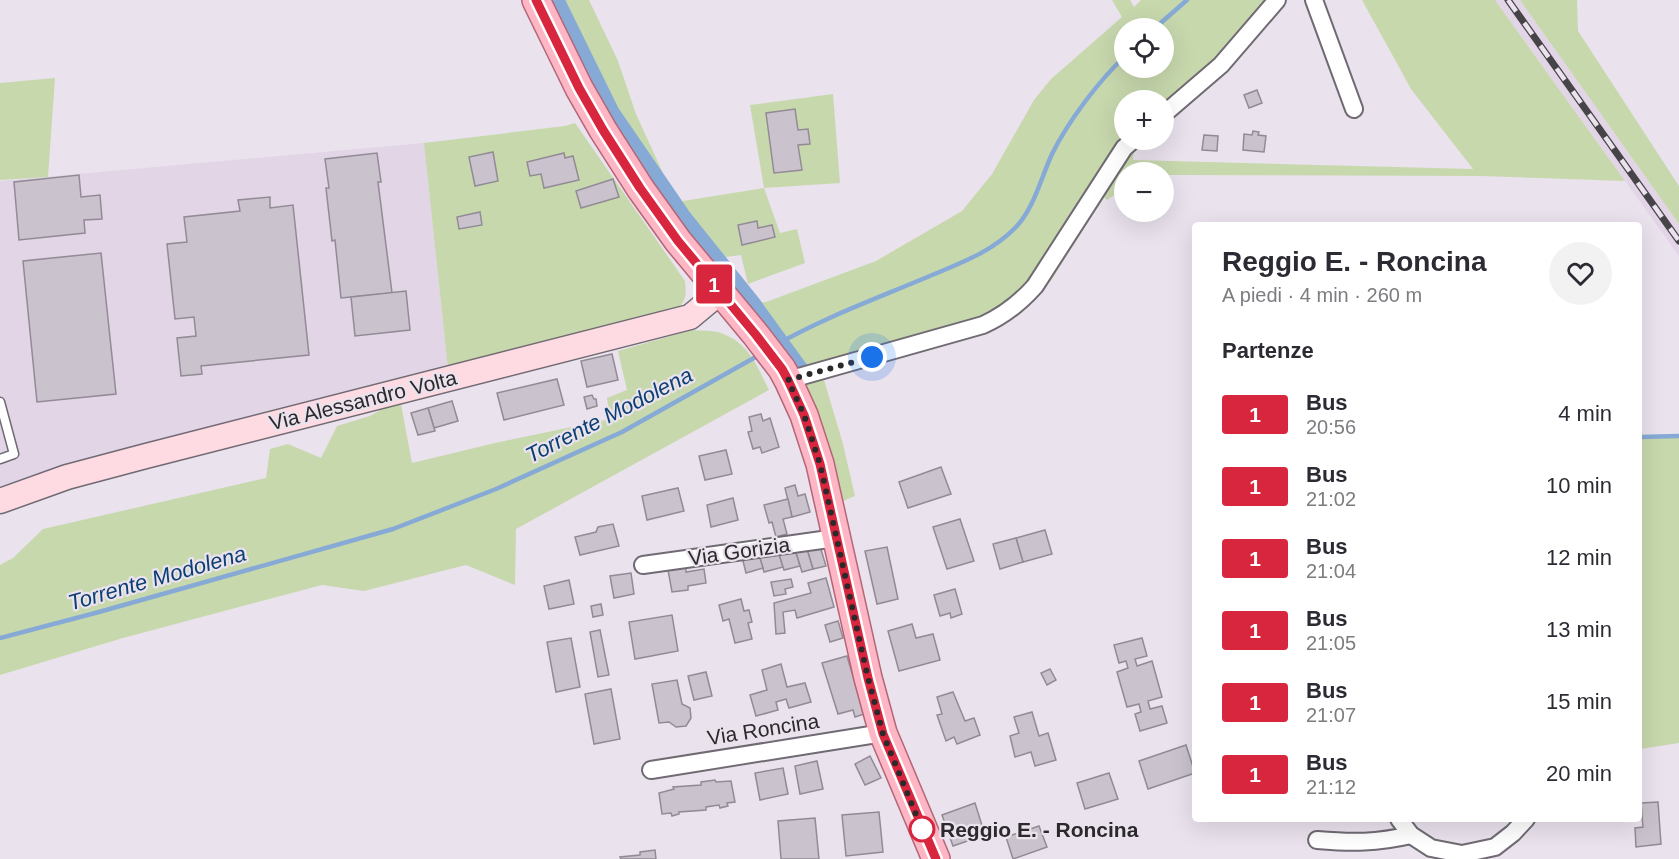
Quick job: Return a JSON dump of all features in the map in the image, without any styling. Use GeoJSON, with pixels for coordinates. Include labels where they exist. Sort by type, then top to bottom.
{"type":"FeatureCollection","features":[{"type":"Feature","properties":{"kind":"main road"},"geometry":{"type":"LineString","coordinates":[[536,0],[579,88],[640,188],[678,241],[756,335],[785,374],[804,415],[820,464],[868,678],[883,734],[936,859]]}},
{"type":"Feature","properties":{"kind":"street"},"geometry":{"type":"LineString","coordinates":[[1174,105],[1221,65],[1276,0]]}},
{"type":"Feature","properties":{"kind":"street"},"geometry":{"type":"LineString","coordinates":[[1314,0],[1354,108]]}},
{"type":"Feature","properties":{"kind":"street"},"geometry":{"type":"LineString","coordinates":[[785,374],[983,325],[1002,315],[1035,286],[1123,150]]}},
{"type":"Feature","properties":{"kind":"street","name":"Via Alessandro Volta"},"geometry":{"type":"LineString","coordinates":[[0,501],[67,477],[167,450],[690,317],[720,292]]}},
{"type":"Feature","properties":{"kind":"street","name":"Via Gorizia"},"geometry":{"type":"LineString","coordinates":[[643,565],[836,538]]}},
{"type":"Feature","properties":{"kind":"street","name":"Via Roncina"},"geometry":{"type":"LineString","coordinates":[[651,770],[883,734]]}},
{"type":"Feature","properties":{"kind":"street"},"geometry":{"type":"LineString","coordinates":[[1401,822],[1411,835],[1431,848],[1462,857],[1495,848],[1513,834],[1523,822]]}},
{"type":"Feature","properties":{"kind":"street"},"geometry":{"type":"LineString","coordinates":[[1317,840],[1362,843],[1411,835]]}},
{"type":"Feature","properties":{"kind":"lane"},"geometry":{"type":"LineString","coordinates":[[0,402],[14,454],[0,459]]}},
{"type":"Feature","properties":{"kind":"shaded area"},"geometry":{"type":"Polygon","coordinates":[[[1495,0],[1520,0],[1679,224],[1679,256],[1495,0]]]}},
{"type":"Feature","properties":{"kind":"shaded area"},"geometry":{"type":"Polygon","coordinates":[[[424,143],[449,378],[0,501],[0,181],[424,143]]]}},
{"type":"Feature","properties":{"kind":"green space"},"geometry":{"type":"Polygon","coordinates":[[[550,0],[589,0],[618,61],[636,114],[677,204],[683,201],[764,188],[780,233],[797,229],[805,263],[748,284],[741,255],[718,258],[753,303],[766,302],[876,261],[962,211],[992,174],[1034,100],[1051,79],[1114,24],[1114,78],[1174,78],[1174,18],[1121,18],[1112,0],[1130,0],[1134,7],[1141,0],[1277,0],[1174,104],[1174,90],[1114,90],[1114,150],[1134,150],[1133,160],[1473,169],[1411,89],[1362,0],[1495,0],[1625,181],[1480,176],[1174,175],[1174,162],[1114,162],[1114,195],[1107,200],[1104,197],[1052,279],[1027,308],[1005,322],[972,334],[824,380],[843,444],[855,496],[838,503],[747,309],[585,76],[550,0]]]}},
{"type":"Feature","properties":{"kind":"green space"},"geometry":{"type":"Polygon","coordinates":[[[1520,0],[1577,0],[1578,31],[1679,186],[1679,224],[1520,0]]]}},
{"type":"Feature","properties":{"kind":"green space"},"geometry":{"type":"Polygon","coordinates":[[[55,78],[48,177],[0,180],[0,83],[55,78]]]}},
{"type":"Feature","properties":{"kind":"green space"},"geometry":{"type":"Polygon","coordinates":[[[833,94],[840,183],[764,188],[750,105],[833,94]]]}},
{"type":"Feature","properties":{"kind":"green space"},"geometry":{"type":"Polygon","coordinates":[[[575,123],[685,281],[686,293],[683,302],[678,308],[448,369],[424,143],[575,123]]]}},
{"type":"Feature","properties":{"kind":"green space"},"geometry":{"type":"Polygon","coordinates":[[[692,330],[718,332],[739,343],[751,356],[769,390],[516,529],[515,585],[466,565],[364,591],[322,585],[123,638],[0,675],[0,565],[13,558],[43,529],[266,478],[270,449],[288,444],[321,458],[337,426],[370,416],[400,399],[412,463],[610,419],[607,398],[627,390],[618,351],[692,330]]]}},
{"type":"Feature","properties":{"kind":"green space"},"geometry":{"type":"Polygon","coordinates":[[[1679,436],[1679,743],[1642,749],[1642,437],[1679,436]]]}},
{"type":"Feature","properties":{"kind":"building"},"geometry":{"type":"Polygon","coordinates":[[[1257,90],[1262,103],[1249,108],[1244,95],[1257,90]]]}},
{"type":"Feature","properties":{"kind":"building"},"geometry":{"type":"Polygon","coordinates":[[[795,109],[798,130],[808,129],[810,144],[798,145],[802,170],[774,173],[766,113],[795,109]]]}},
{"type":"Feature","properties":{"kind":"building"},"geometry":{"type":"Polygon","coordinates":[[[1253,131],[1259,132],[1258,135],[1266,136],[1264,152],[1243,150],[1244,134],[1252,135],[1253,131]]]}},
{"type":"Feature","properties":{"kind":"building"},"geometry":{"type":"Polygon","coordinates":[[[1204,135],[1218,136],[1217,151],[1202,150],[1204,135]]]}},
{"type":"Feature","properties":{"kind":"building"},"geometry":{"type":"Polygon","coordinates":[[[493,152],[498,181],[475,186],[469,157],[493,152]]]}},
{"type":"Feature","properties":{"kind":"building"},"geometry":{"type":"Polygon","coordinates":[[[377,153],[381,182],[378,182],[392,293],[341,298],[335,240],[332,241],[325,159],[377,153]]]}},
{"type":"Feature","properties":{"kind":"building"},"geometry":{"type":"Polygon","coordinates":[[[564,153],[565,158],[573,156],[579,180],[544,188],[541,174],[530,176],[527,162],[564,153]]]}},
{"type":"Feature","properties":{"kind":"building"},"geometry":{"type":"Polygon","coordinates":[[[79,175],[81,197],[100,195],[102,219],[84,220],[85,233],[19,240],[14,182],[79,175]]]}},
{"type":"Feature","properties":{"kind":"building"},"geometry":{"type":"Polygon","coordinates":[[[613,179],[619,197],[581,208],[576,191],[613,179]]]}},
{"type":"Feature","properties":{"kind":"building"},"geometry":{"type":"Polygon","coordinates":[[[270,197],[270,208],[293,205],[309,355],[201,366],[202,374],[181,376],[177,338],[196,336],[194,317],[175,319],[167,244],[187,242],[184,217],[240,211],[238,200],[270,197]]]}},
{"type":"Feature","properties":{"kind":"building"},"geometry":{"type":"Polygon","coordinates":[[[480,212],[482,225],[459,229],[457,217],[480,212]]]}},
{"type":"Feature","properties":{"kind":"building"},"geometry":{"type":"Polygon","coordinates":[[[757,221],[758,228],[772,225],[775,237],[742,245],[738,225],[757,221]]]}},
{"type":"Feature","properties":{"kind":"building"},"geometry":{"type":"Polygon","coordinates":[[[101,253],[116,394],[37,402],[23,261],[101,253]]]}},
{"type":"Feature","properties":{"kind":"building"},"geometry":{"type":"Polygon","coordinates":[[[406,291],[410,330],[355,336],[351,297],[406,291]]]}},
{"type":"Feature","properties":{"kind":"building"},"geometry":{"type":"Polygon","coordinates":[[[612,354],[618,380],[587,387],[581,361],[612,354]]]}},
{"type":"Feature","properties":{"kind":"building"},"geometry":{"type":"Polygon","coordinates":[[[557,379],[564,405],[504,420],[497,393],[557,379]]]}},
{"type":"Feature","properties":{"kind":"building"},"geometry":{"type":"Polygon","coordinates":[[[592,395],[596,399],[597,406],[587,409],[584,397],[592,395]]]}},
{"type":"Feature","properties":{"kind":"building"},"geometry":{"type":"Polygon","coordinates":[[[452,401],[458,421],[434,428],[428,408],[452,401]]]}},
{"type":"Feature","properties":{"kind":"building"},"geometry":{"type":"Polygon","coordinates":[[[428,408],[435,431],[418,435],[411,413],[428,408]]]}},
{"type":"Feature","properties":{"kind":"building"},"geometry":{"type":"Polygon","coordinates":[[[761,414],[763,421],[770,418],[779,447],[762,453],[760,447],[753,449],[748,432],[752,431],[749,417],[761,414]]]}},
{"type":"Feature","properties":{"kind":"building"},"geometry":{"type":"Polygon","coordinates":[[[726,450],[732,474],[705,480],[699,456],[726,450]]]}},
{"type":"Feature","properties":{"kind":"building"},"geometry":{"type":"Polygon","coordinates":[[[941,467],[951,494],[908,508],[899,482],[941,467]]]}},
{"type":"Feature","properties":{"kind":"building"},"geometry":{"type":"Polygon","coordinates":[[[795,485],[798,496],[805,494],[810,512],[792,517],[785,488],[795,485]]]}},
{"type":"Feature","properties":{"kind":"building"},"geometry":{"type":"Polygon","coordinates":[[[678,488],[684,511],[647,520],[642,496],[678,488]]]}},
{"type":"Feature","properties":{"kind":"building"},"geometry":{"type":"Polygon","coordinates":[[[733,498],[738,520],[711,527],[707,505],[733,498]]]}},
{"type":"Feature","properties":{"kind":"building"},"geometry":{"type":"Polygon","coordinates":[[[788,499],[792,517],[783,519],[787,534],[776,537],[764,505],[788,499]]]}},
{"type":"Feature","properties":{"kind":"building"},"geometry":{"type":"Polygon","coordinates":[[[960,519],[974,561],[947,569],[933,527],[960,519]]]}},
{"type":"Feature","properties":{"kind":"building"},"geometry":{"type":"Polygon","coordinates":[[[613,524],[619,546],[580,555],[575,537],[596,532],[598,527],[613,524]]]}},
{"type":"Feature","properties":{"kind":"building"},"geometry":{"type":"Polygon","coordinates":[[[1045,530],[1052,554],[1023,562],[1016,538],[1045,530]]]}},
{"type":"Feature","properties":{"kind":"building"},"geometry":{"type":"Polygon","coordinates":[[[1016,538],[1023,562],[1000,569],[993,544],[1016,538]]]}},
{"type":"Feature","properties":{"kind":"building"},"geometry":{"type":"Polygon","coordinates":[[[819,543],[826,566],[813,569],[806,546],[819,543]]]}},
{"type":"Feature","properties":{"kind":"building"},"geometry":{"type":"Polygon","coordinates":[[[806,546],[813,569],[802,572],[795,550],[806,546]]]}},
{"type":"Feature","properties":{"kind":"building"},"geometry":{"type":"Polygon","coordinates":[[[887,547],[898,599],[877,604],[865,551],[887,547]]]}},
{"type":"Feature","properties":{"kind":"building"},"geometry":{"type":"Polygon","coordinates":[[[778,550],[783,567],[764,572],[759,555],[778,550]]]}},
{"type":"Feature","properties":{"kind":"building"},"geometry":{"type":"Polygon","coordinates":[[[795,550],[800,566],[784,570],[779,554],[795,550]]]}},
{"type":"Feature","properties":{"kind":"building"},"geometry":{"type":"Polygon","coordinates":[[[758,552],[763,568],[746,573],[742,557],[758,552]]]}},
{"type":"Feature","properties":{"kind":"building"},"geometry":{"type":"Polygon","coordinates":[[[686,568],[686,572],[704,569],[706,583],[688,586],[688,590],[672,592],[668,570],[686,568]]]}},
{"type":"Feature","properties":{"kind":"building"},"geometry":{"type":"Polygon","coordinates":[[[631,573],[634,594],[614,598],[610,576],[631,573]]]}},
{"type":"Feature","properties":{"kind":"building"},"geometry":{"type":"Polygon","coordinates":[[[826,578],[834,607],[797,618],[795,610],[783,612],[785,633],[776,634],[774,603],[811,593],[808,583],[826,578]]]}},
{"type":"Feature","properties":{"kind":"building"},"geometry":{"type":"Polygon","coordinates":[[[791,579],[793,587],[785,589],[786,594],[774,596],[771,582],[791,579]]]}},
{"type":"Feature","properties":{"kind":"building"},"geometry":{"type":"Polygon","coordinates":[[[569,580],[574,604],[549,609],[544,586],[569,580]]]}},
{"type":"Feature","properties":{"kind":"building"},"geometry":{"type":"Polygon","coordinates":[[[955,589],[962,614],[951,618],[950,613],[940,616],[934,595],[955,589]]]}},
{"type":"Feature","properties":{"kind":"building"},"geometry":{"type":"Polygon","coordinates":[[[741,599],[744,611],[749,610],[752,622],[748,623],[752,639],[735,643],[729,619],[723,621],[719,605],[741,599]]]}},
{"type":"Feature","properties":{"kind":"building"},"geometry":{"type":"Polygon","coordinates":[[[601,604],[603,615],[593,617],[591,606],[601,604]]]}},
{"type":"Feature","properties":{"kind":"building"},"geometry":{"type":"Polygon","coordinates":[[[672,615],[678,651],[635,659],[629,622],[672,615]]]}},
{"type":"Feature","properties":{"kind":"building"},"geometry":{"type":"Polygon","coordinates":[[[838,621],[843,638],[830,642],[825,625],[838,621]]]}},
{"type":"Feature","properties":{"kind":"building"},"geometry":{"type":"Polygon","coordinates":[[[912,624],[916,638],[933,634],[940,660],[899,671],[888,631],[912,624]]]}},
{"type":"Feature","properties":{"kind":"building"},"geometry":{"type":"Polygon","coordinates":[[[600,630],[609,675],[598,677],[590,632],[600,630]]]}},
{"type":"Feature","properties":{"kind":"building"},"geometry":{"type":"Polygon","coordinates":[[[571,638],[580,687],[556,692],[547,642],[571,638]]]}},
{"type":"Feature","properties":{"kind":"building"},"geometry":{"type":"Polygon","coordinates":[[[1142,638],[1147,656],[1135,659],[1137,666],[1152,661],[1162,697],[1148,701],[1150,709],[1162,706],[1167,723],[1140,731],[1135,714],[1141,712],[1139,704],[1127,707],[1117,672],[1128,668],[1126,661],[1119,663],[1114,645],[1142,638]]]}},
{"type":"Feature","properties":{"kind":"building"},"geometry":{"type":"Polygon","coordinates":[[[847,656],[864,714],[855,717],[853,710],[838,714],[822,663],[847,656]]]}},
{"type":"Feature","properties":{"kind":"building"},"geometry":{"type":"Polygon","coordinates":[[[781,664],[787,687],[805,683],[811,702],[789,708],[786,699],[776,702],[778,710],[756,716],[750,695],[767,690],[762,670],[781,664]]]}},
{"type":"Feature","properties":{"kind":"building"},"geometry":{"type":"Polygon","coordinates":[[[1050,669],[1056,680],[1047,685],[1041,673],[1050,669]]]}},
{"type":"Feature","properties":{"kind":"building"},"geometry":{"type":"Polygon","coordinates":[[[706,672],[712,696],[694,700],[688,676],[706,672]]]}},
{"type":"Feature","properties":{"kind":"building"},"geometry":{"type":"Polygon","coordinates":[[[677,680],[682,704],[690,708],[691,718],[686,726],[676,727],[669,722],[659,723],[652,684],[677,680]]]}},
{"type":"Feature","properties":{"kind":"building"},"geometry":{"type":"Polygon","coordinates":[[[611,689],[620,739],[594,744],[585,694],[611,689]]]}},
{"type":"Feature","properties":{"kind":"building"},"geometry":{"type":"Polygon","coordinates":[[[953,692],[965,721],[974,718],[980,735],[957,744],[954,737],[946,741],[937,715],[942,714],[937,697],[953,692]]]}},
{"type":"Feature","properties":{"kind":"building"},"geometry":{"type":"Polygon","coordinates":[[[1032,712],[1039,736],[1048,733],[1056,760],[1035,766],[1031,752],[1015,757],[1010,736],[1019,733],[1014,717],[1032,712]]]}},
{"type":"Feature","properties":{"kind":"building"},"geometry":{"type":"Polygon","coordinates":[[[1186,745],[1192,764],[1192,774],[1148,789],[1139,761],[1186,745]]]}},
{"type":"Feature","properties":{"kind":"building"},"geometry":{"type":"Polygon","coordinates":[[[870,756],[881,778],[865,785],[855,764],[870,756]]]}},
{"type":"Feature","properties":{"kind":"building"},"geometry":{"type":"Polygon","coordinates":[[[817,761],[823,789],[800,794],[795,766],[817,761]]]}},
{"type":"Feature","properties":{"kind":"building"},"geometry":{"type":"Polygon","coordinates":[[[783,768],[788,794],[760,800],[755,773],[783,768]]]}},
{"type":"Feature","properties":{"kind":"building"},"geometry":{"type":"Polygon","coordinates":[[[1109,773],[1118,799],[1085,809],[1077,783],[1109,773]]]}},
{"type":"Feature","properties":{"kind":"building"},"geometry":{"type":"Polygon","coordinates":[[[715,780],[716,782],[731,781],[735,802],[727,803],[728,806],[720,808],[719,805],[706,807],[706,810],[679,812],[672,816],[671,813],[662,814],[659,793],[674,789],[673,787],[701,785],[701,782],[715,780]]]}},
{"type":"Feature","properties":{"kind":"building"},"geometry":{"type":"Polygon","coordinates":[[[1658,802],[1661,844],[1636,847],[1635,828],[1643,827],[1642,803],[1658,802]]]}},
{"type":"Feature","properties":{"kind":"building"},"geometry":{"type":"Polygon","coordinates":[[[975,803],[985,835],[953,846],[942,815],[975,803]]]}},
{"type":"Feature","properties":{"kind":"building"},"geometry":{"type":"Polygon","coordinates":[[[879,812],[883,852],[846,856],[842,815],[879,812]]]}},
{"type":"Feature","properties":{"kind":"building"},"geometry":{"type":"Polygon","coordinates":[[[815,818],[819,859],[781,859],[778,821],[815,818]]]}},
{"type":"Feature","properties":{"kind":"building"},"geometry":{"type":"Polygon","coordinates":[[[1039,826],[1047,847],[1013,859],[1006,837],[1039,826]]]}},
{"type":"Feature","properties":{"kind":"building"},"geometry":{"type":"Polygon","coordinates":[[[655,850],[656,859],[621,859],[620,857],[640,855],[640,852],[655,850]]]}},
{"type":"Feature","properties":{"kind":"waterway"},"geometry":{"type":"LineString","coordinates":[[557,0],[612,112],[684,217],[753,303],[800,368]]}},
{"type":"Feature","properties":{"kind":"waterway","name":"Torrente Modolena"},"geometry":{"type":"LineString","coordinates":[[1166,18],[1187,0]]}},
{"type":"Feature","properties":{"kind":"waterway","name":"Torrente Modolena"},"geometry":{"type":"LineString","coordinates":[[776,345],[831,317],[950,268],[985,251],[1006,236],[1028,211],[1052,154],[1075,115],[1114,67]]}},
{"type":"Feature","properties":{"kind":"waterway","name":"Torrente Modolena"},"geometry":{"type":"LineString","coordinates":[[0,638],[393,529],[496,489],[622,432],[761,354]]}},
{"type":"Feature","properties":{"kind":"waterway"},"geometry":{"type":"LineString","coordinates":[[1642,437],[1679,436]]}},
{"type":"Feature","properties":{"kind":"railway"},"geometry":{"type":"LineString","coordinates":[[1508,0],[1679,241]]}},
{"type":"Feature","properties":{"kind":"bus line","name":"1"},"geometry":{"type":"LineString","coordinates":[[536,0],[579,88],[640,188],[678,241],[756,335],[788,380],[804,415],[820,464],[868,678],[883,734],[936,859]]}},
{"type":"Feature","properties":{"kind":"place","name":"Reggio E. - Roncina"},"geometry":{"type":"Point","coordinates":[922,829]}},
{"type":"Feature","properties":{"kind":"route"},"geometry":{"type":"LineString","coordinates":[[872,357],[788,380],[804,415],[820,464],[868,678],[883,734],[922,829]]}}]}
